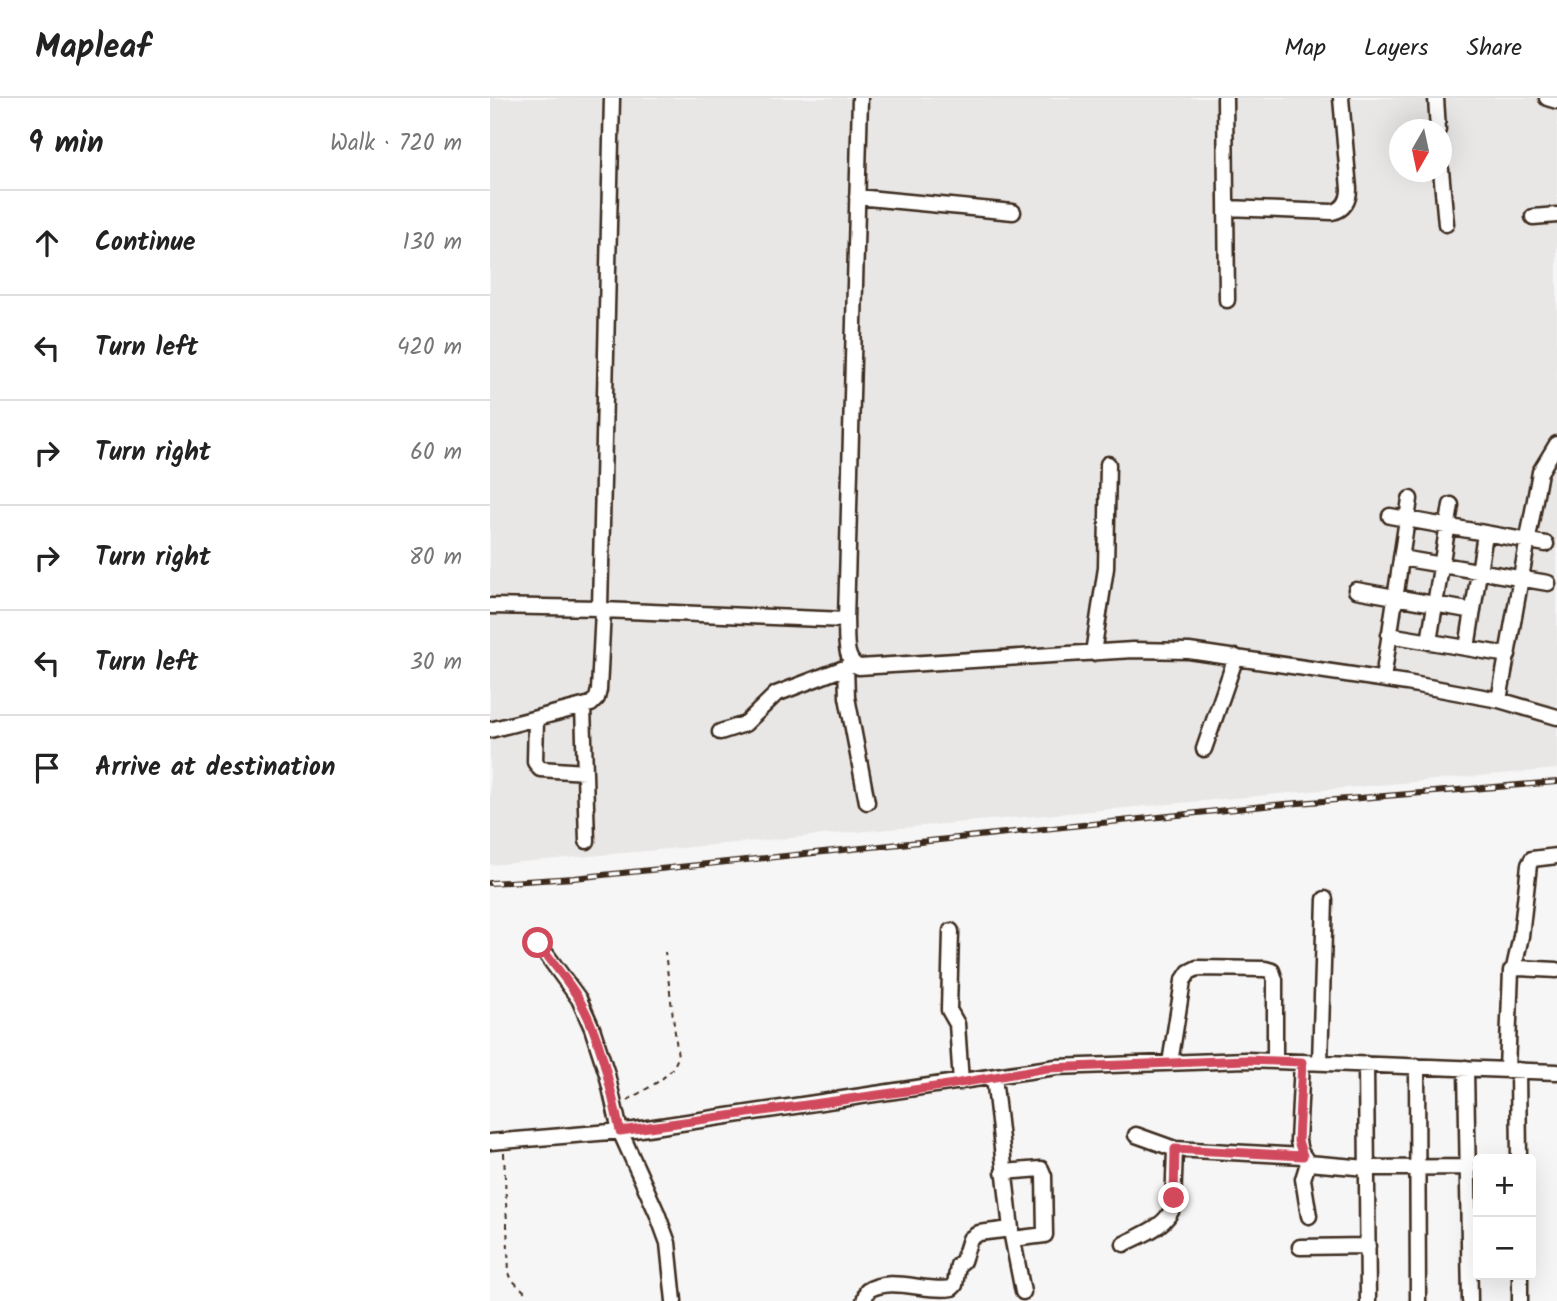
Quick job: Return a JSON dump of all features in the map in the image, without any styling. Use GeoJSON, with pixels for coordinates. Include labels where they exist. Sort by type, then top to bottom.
{"type":"FeatureCollection","features":[{"type":"Feature","properties":{"kind":"street"},"geometry":{"type":"LineString","coordinates":[[490,730],[590,704],[597,698],[599,690],[612,98]]}},
{"type":"Feature","properties":{"kind":"street"},"geometry":{"type":"LineString","coordinates":[[860,98],[846,620],[849,666],[847,697],[867,802]]}},
{"type":"Feature","properties":{"kind":"street"},"geometry":{"type":"LineString","coordinates":[[1225,98],[1227,300]]}},
{"type":"Feature","properties":{"kind":"street"},"geometry":{"type":"LineString","coordinates":[[1226,208],[1332,212],[1342,208],[1348,200],[1349,189],[1341,98]]}},
{"type":"Feature","properties":{"kind":"street"},"geometry":{"type":"LineString","coordinates":[[1436,98],[1437,119]]}},
{"type":"Feature","properties":{"kind":"street"},"geometry":{"type":"LineString","coordinates":[[1547,98],[1557,102]]}},
{"type":"Feature","properties":{"kind":"street"},"geometry":{"type":"LineString","coordinates":[[1442,182],[1446,224]]}},
{"type":"Feature","properties":{"kind":"street"},"geometry":{"type":"LineString","coordinates":[[857,197],[1013,212]]}},
{"type":"Feature","properties":{"kind":"street"},"geometry":{"type":"LineString","coordinates":[[1533,217],[1557,215]]}},
{"type":"Feature","properties":{"kind":"street"},"geometry":{"type":"LineString","coordinates":[[1499,700],[1540,472],[1557,444]]}},
{"type":"Feature","properties":{"kind":"street"},"geometry":{"type":"LineString","coordinates":[[1093,653],[1106,568],[1108,464]]}},
{"type":"Feature","properties":{"kind":"street"},"geometry":{"type":"LineString","coordinates":[[1382,679],[1410,499]]}},
{"type":"Feature","properties":{"kind":"street"},"geometry":{"type":"LineString","coordinates":[[1429,642],[1451,505]]}},
{"type":"Feature","properties":{"kind":"street"},"geometry":{"type":"LineString","coordinates":[[1390,516],[1546,544]]}},
{"type":"Feature","properties":{"kind":"street"},"geometry":{"type":"LineString","coordinates":[[1467,648],[1485,534]]}},
{"type":"Feature","properties":{"kind":"street"},"geometry":{"type":"LineString","coordinates":[[1401,558],[1548,583]]}},
{"type":"Feature","properties":{"kind":"street"},"geometry":{"type":"LineString","coordinates":[[1356,590],[1473,611]]}},
{"type":"Feature","properties":{"kind":"street"},"geometry":{"type":"LineString","coordinates":[[490,606],[846,620]]}},
{"type":"Feature","properties":{"kind":"street"},"geometry":{"type":"LineString","coordinates":[[1389,635],[1508,655]]}},
{"type":"Feature","properties":{"kind":"street"},"geometry":{"type":"LineString","coordinates":[[720,732],[745,724],[776,694],[849,666],[1189,650],[1382,679],[1499,700],[1557,717]]}},
{"type":"Feature","properties":{"kind":"street"},"geometry":{"type":"LineString","coordinates":[[1204,749],[1236,657]]}},
{"type":"Feature","properties":{"kind":"street"},"geometry":{"type":"LineString","coordinates":[[583,706],[587,841]]}},
{"type":"Feature","properties":{"kind":"street"},"geometry":{"type":"LineString","coordinates":[[537,719],[536,767],[585,772]]}},
{"type":"Feature","properties":{"kind":"street"},"geometry":{"type":"LineString","coordinates":[[1519,1154],[1512,1069],[1511,971],[1521,936],[1529,865],[1532,859],[1557,856]]}},
{"type":"Feature","properties":{"kind":"street"},"geometry":{"type":"LineString","coordinates":[[1320,1063],[1325,899]]}},
{"type":"Feature","properties":{"kind":"street"},"geometry":{"type":"LineString","coordinates":[[951,931],[949,1010],[957,1024],[961,1082]]}},
{"type":"Feature","properties":{"kind":"street"},"geometry":{"type":"LineString","coordinates":[[538,943],[583,1009],[601,1054],[620,1131],[668,1242],[674,1301]]}},
{"type":"Feature","properties":{"kind":"street"},"geometry":{"type":"LineString","coordinates":[[1170,1063],[1183,981],[1189,972],[1203,968],[1272,971],[1275,980],[1275,1061]]}},
{"type":"Feature","properties":{"kind":"street"},"geometry":{"type":"LineString","coordinates":[[1514,968],[1557,970]]}},
{"type":"Feature","properties":{"kind":"street"},"geometry":{"type":"LineString","coordinates":[[496,1141],[620,1131],[1056,1067],[1275,1061],[1557,1072]]}},
{"type":"Feature","properties":{"kind":"street"},"geometry":{"type":"LineString","coordinates":[[1302,1062],[1298,1141],[1305,1160],[1303,1179],[1308,1216]]}},
{"type":"Feature","properties":{"kind":"street"},"geometry":{"type":"LineString","coordinates":[[1366,1065],[1368,1301]]}},
{"type":"Feature","properties":{"kind":"street"},"geometry":{"type":"LineString","coordinates":[[1417,1066],[1418,1301]]}},
{"type":"Feature","properties":{"kind":"street"},"geometry":{"type":"LineString","coordinates":[[1466,1068],[1470,1301]]}},
{"type":"Feature","properties":{"kind":"street"},"geometry":{"type":"LineString","coordinates":[[994,1077],[1003,1172],[1024,1292]]}},
{"type":"Feature","properties":{"kind":"street"},"geometry":{"type":"LineString","coordinates":[[1136,1135],[1175,1149],[1367,1168],[1468,1167]]}},
{"type":"Feature","properties":{"kind":"street"},"geometry":{"type":"LineString","coordinates":[[1124,1244],[1162,1223],[1171,1213],[1175,1149]]}},
{"type":"Feature","properties":{"kind":"street"},"geometry":{"type":"LineString","coordinates":[[864,1301],[870,1289],[884,1286],[952,1288],[955,1285],[958,1264],[963,1261],[970,1239],[979,1233],[1045,1235],[1044,1177],[1041,1169],[1003,1172]]}},
{"type":"Feature","properties":{"kind":"street"},"geometry":{"type":"LineString","coordinates":[[1300,1247],[1368,1246]]}},
{"type":"Feature","properties":{"kind":"street"},"geometry":{"type":"LineString","coordinates":[[1520,1280],[1520,1301]]}},
{"type":"Feature","properties":{"kind":"path"},"geometry":{"type":"LineString","coordinates":[[615,1108],[667,1076],[678,1057],[665,952]]}},
{"type":"Feature","properties":{"kind":"path"},"geometry":{"type":"LineString","coordinates":[[496,1141],[509,1273],[512,1280],[525,1292]]}},
{"type":"Feature","properties":{"kind":"shaded area"},"geometry":{"type":"Polygon","coordinates":[[[490,98],[1557,98],[1557,769],[490,865],[490,98]]]}},
{"type":"Feature","properties":{"kind":"railway"},"geometry":{"type":"LineString","coordinates":[[490,883],[574,878],[1274,805],[1557,782]]}},
{"type":"Feature","properties":{"kind":"route"},"geometry":{"type":"LineString","coordinates":[[538,943],[579,999],[592,1028],[607,1074],[620,1131],[942,1086],[1047,1068],[1246,1060],[1302,1062],[1298,1141],[1303,1156],[1175,1149],[1174,1198]]}}]}
